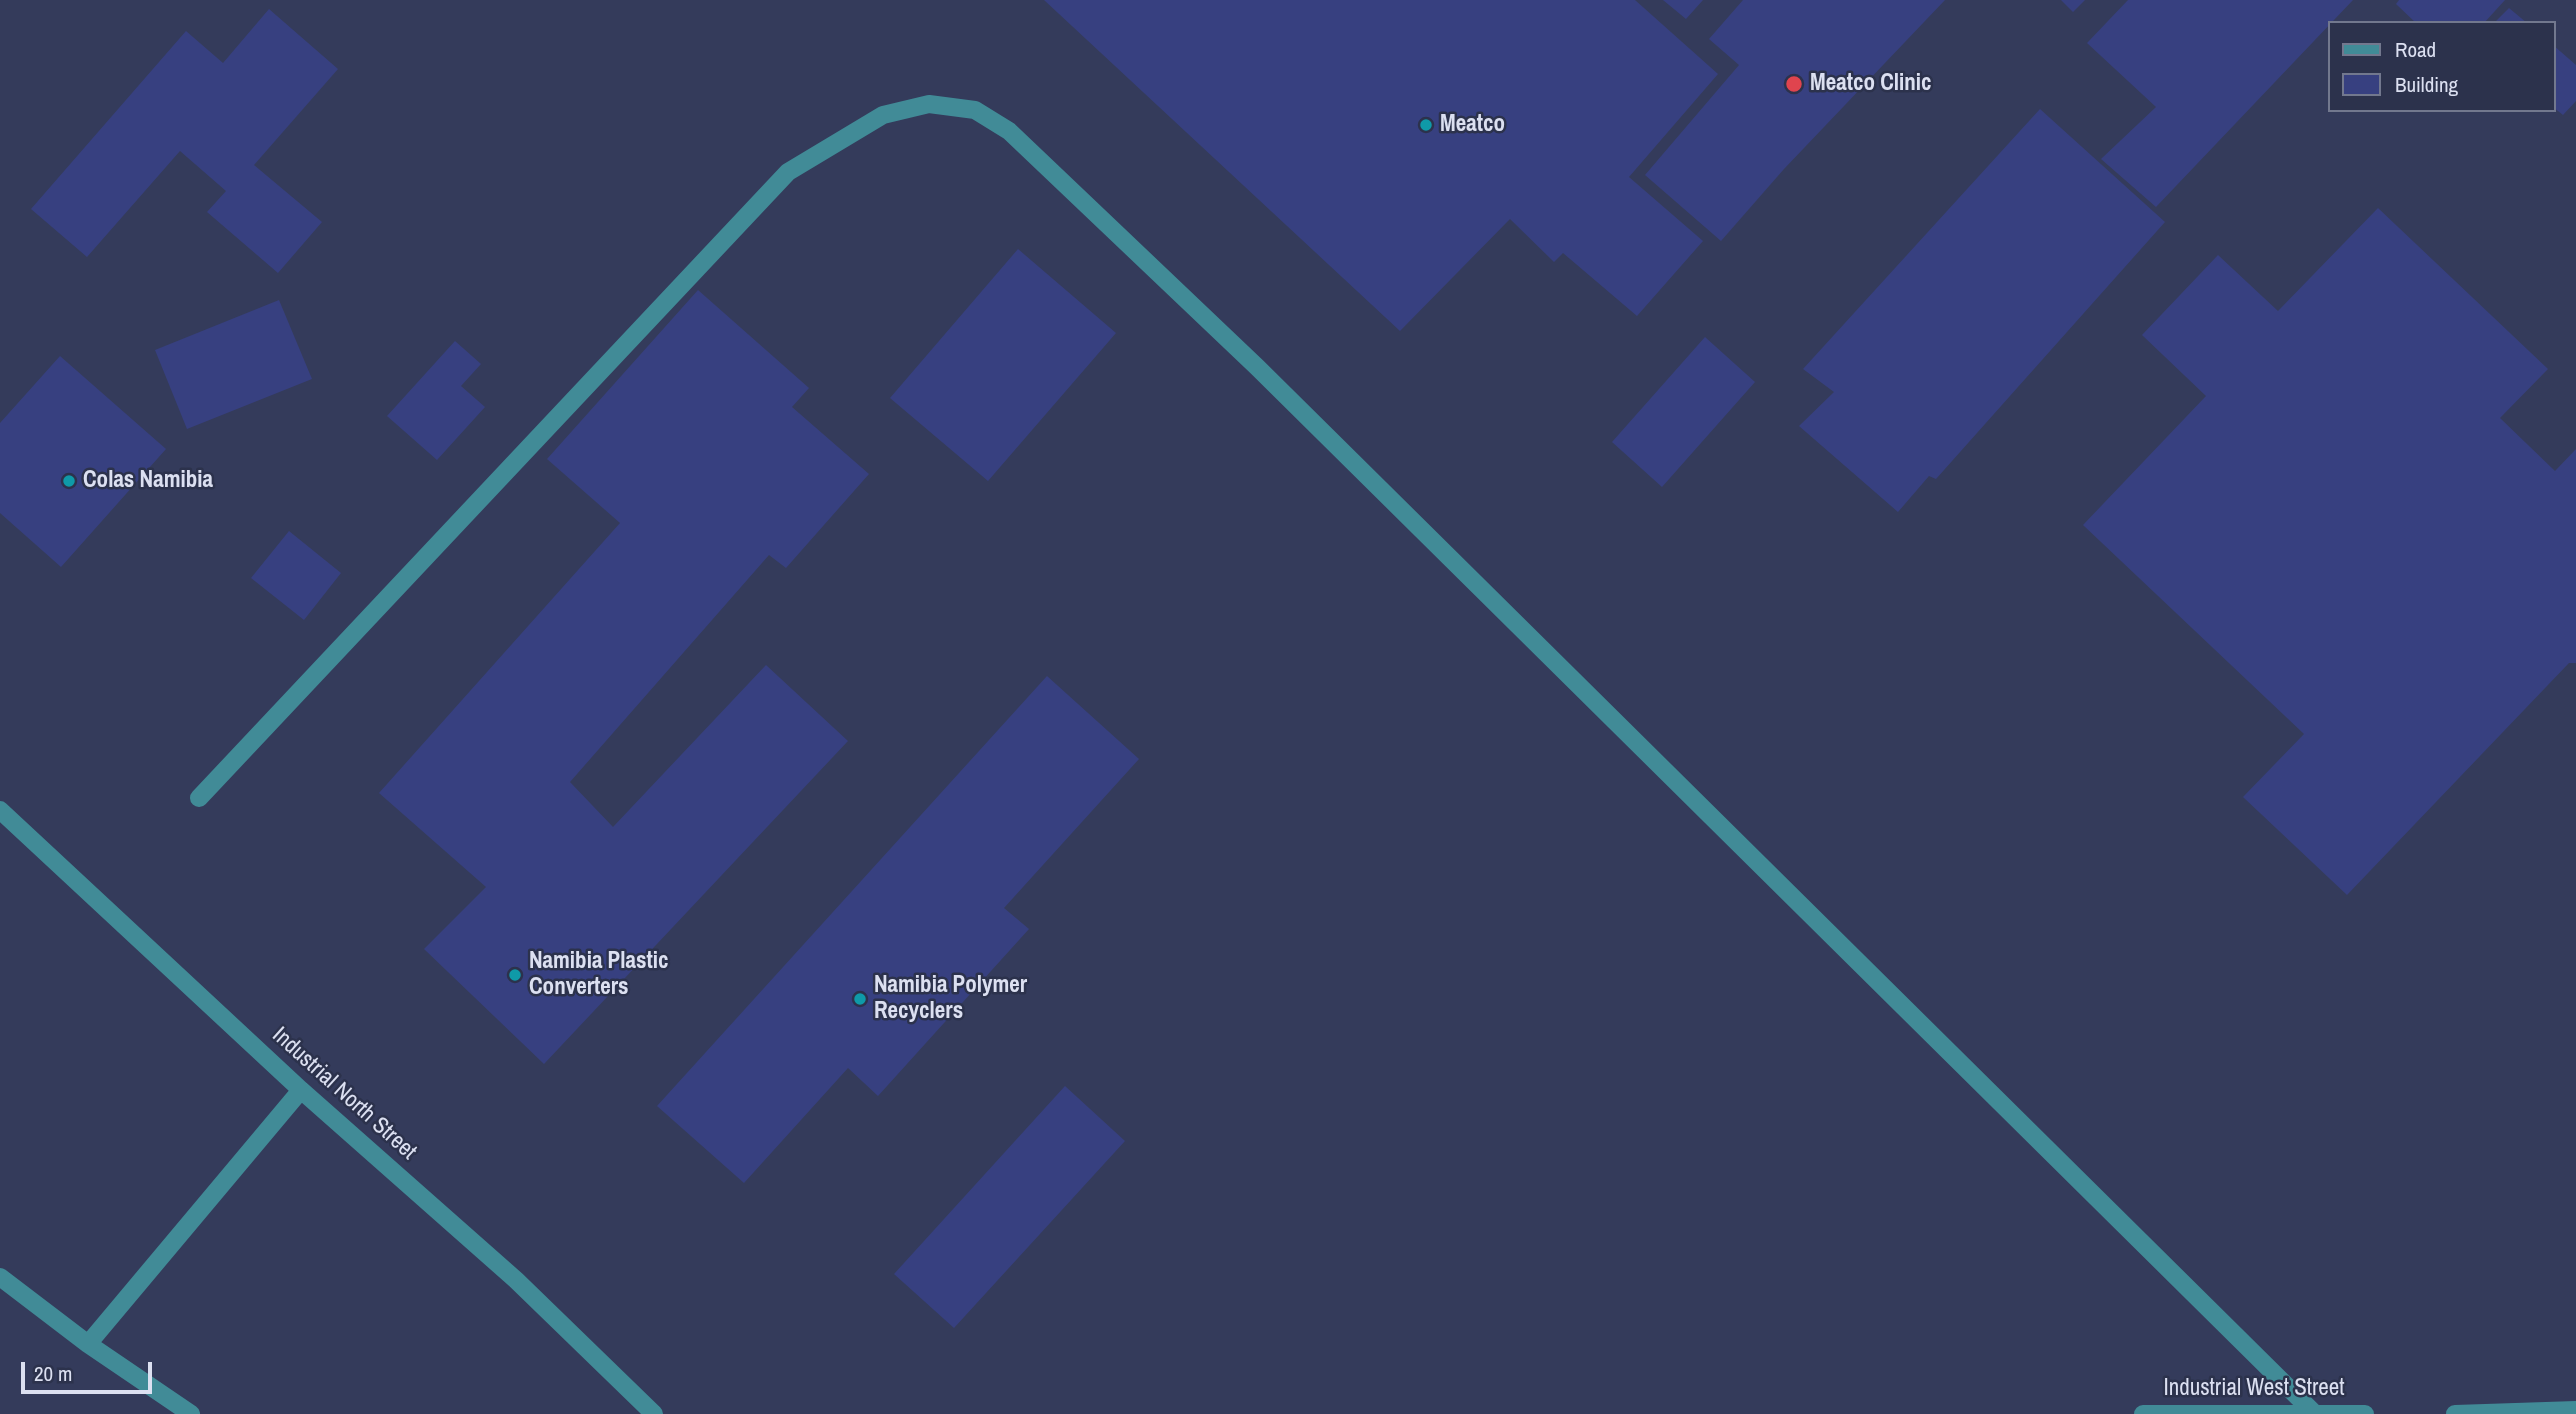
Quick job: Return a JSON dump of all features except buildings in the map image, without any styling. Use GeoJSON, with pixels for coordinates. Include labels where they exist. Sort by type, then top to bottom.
{"type":"FeatureCollection","features":[{"type":"Feature","properties":{"kind":"street"},"geometry":{"type":"LineString","coordinates":[[199,798],[788,172],[883,115],[929,104],[975,110],[1009,131],[1257,367],[2314,1413]]}},
{"type":"Feature","properties":{"kind":"street","name":"Industrial North Street"},"geometry":{"type":"LineString","coordinates":[[0,810],[301,1090],[516,1280],[654,1414]]}},
{"type":"Feature","properties":{"kind":"street"},"geometry":{"type":"LineString","coordinates":[[88,1344],[301,1090]]}},
{"type":"Feature","properties":{"kind":"street"},"geometry":{"type":"LineString","coordinates":[[0,1277],[88,1344],[191,1414]]}},
{"type":"Feature","properties":{"kind":"street"},"geometry":{"type":"LineString","coordinates":[[2455,1414],[2576,1410]]}},
{"type":"Feature","properties":{"kind":"street","name":"Industrial West Street"},"geometry":{"type":"LineString","coordinates":[[2143,1414],[2365,1414]]}},
{"type":"Feature","properties":{"kind":"shaded area"},"geometry":{"type":"Polygon","coordinates":[[[0,0],[2576,0],[2576,1414],[0,1414],[0,0]]]}},
{"type":"Feature","properties":{"kind":"place","name":"Meatco Clinic"},"geometry":{"type":"Point","coordinates":[1794,84]}},
{"type":"Feature","properties":{"kind":"place","name":"Meatco"},"geometry":{"type":"Point","coordinates":[1426,125]}},
{"type":"Feature","properties":{"kind":"place","name":"Colas Namibia"},"geometry":{"type":"Point","coordinates":[69,481]}},
{"type":"Feature","properties":{"kind":"place","name":"Namibia Plastic Converters"},"geometry":{"type":"Point","coordinates":[515,975]}},
{"type":"Feature","properties":{"kind":"place","name":"Namibia Polymer Recyclers"},"geometry":{"type":"Point","coordinates":[860,999]}}]}
